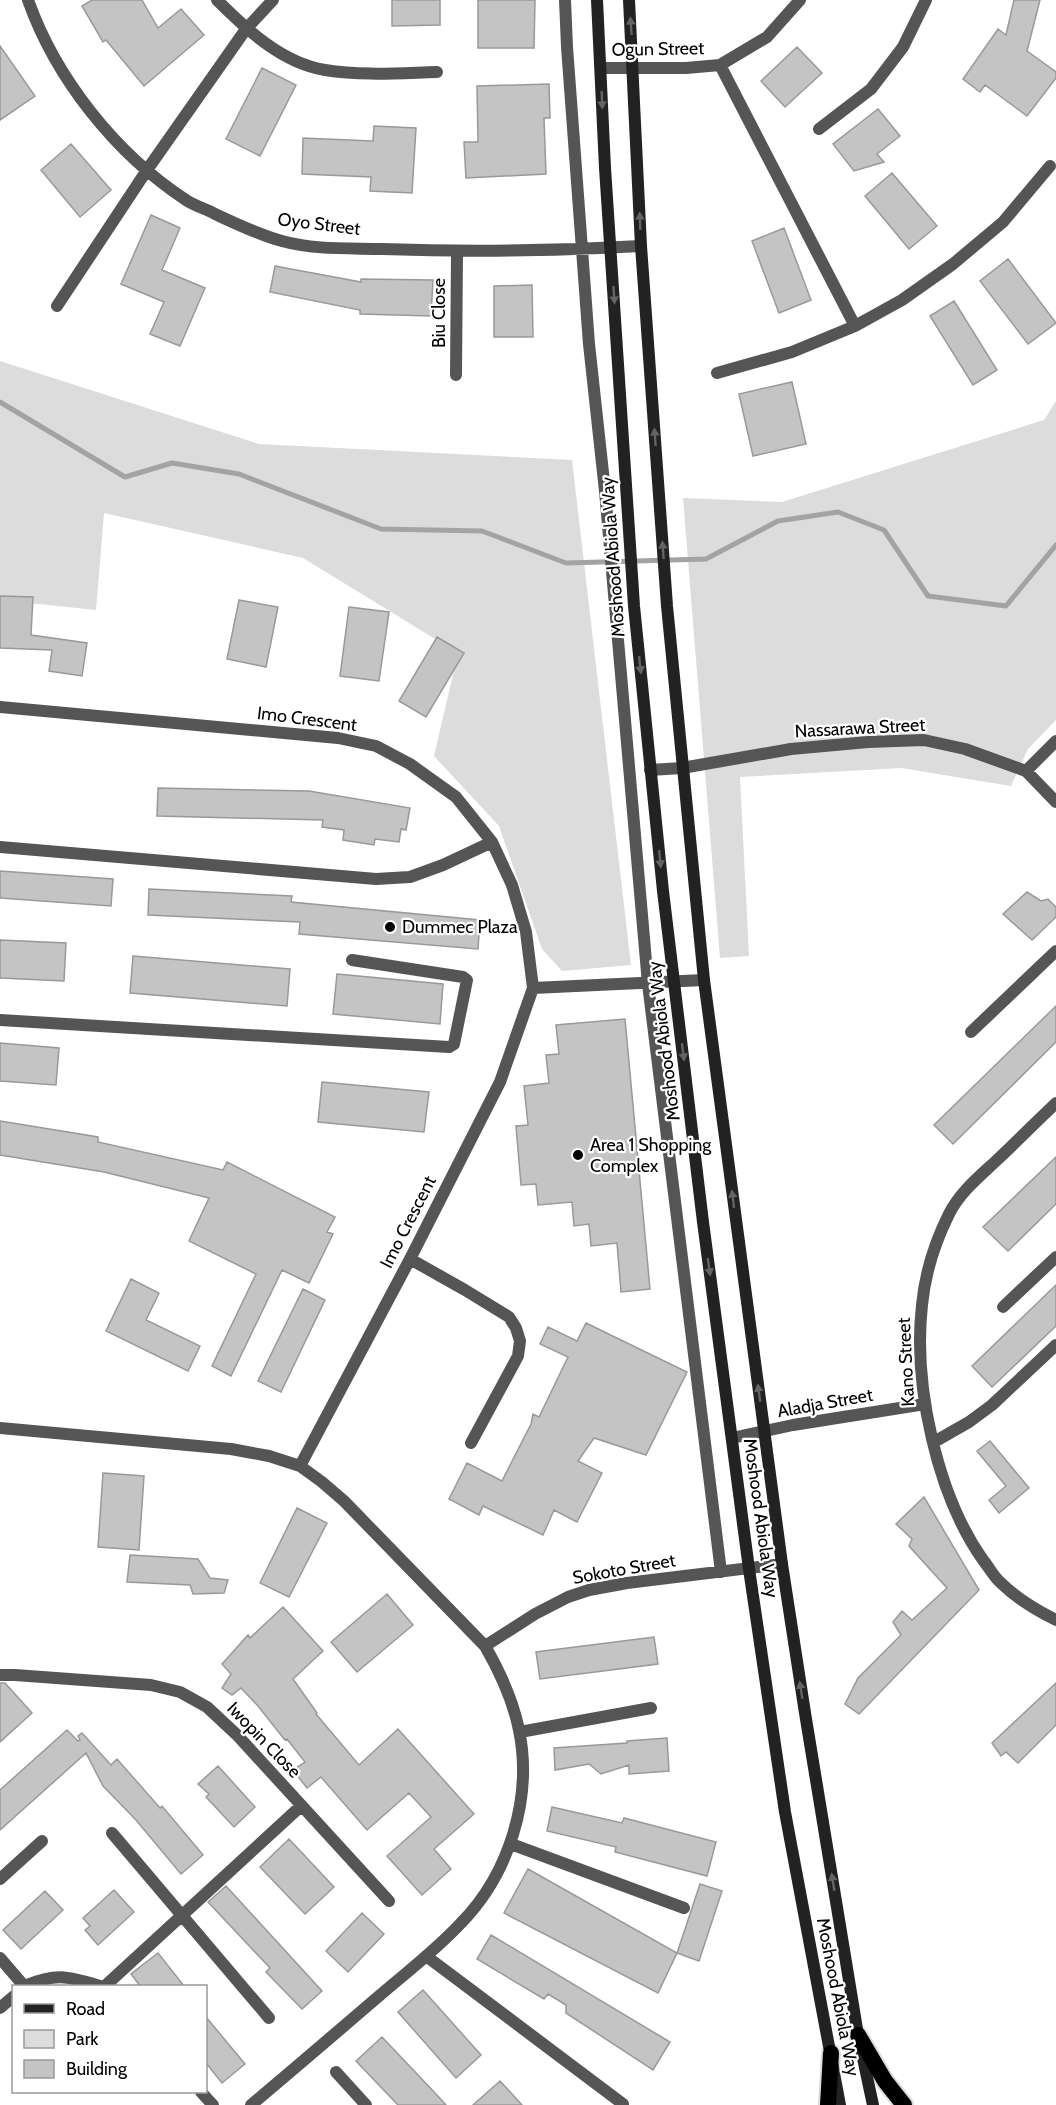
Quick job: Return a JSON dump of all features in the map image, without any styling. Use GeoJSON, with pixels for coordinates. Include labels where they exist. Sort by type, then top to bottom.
{"type":"FeatureCollection","features":[{"type":"Feature","properties":{"kind":"highway"},"geometry":{"type":"LineString","coordinates":[[858,2034],[885,2081],[904,2105]]}},
{"type":"Feature","properties":{"kind":"highway"},"geometry":{"type":"LineString","coordinates":[[828,2105],[831,2053]]}},
{"type":"Feature","properties":{"kind":"main road","name":"Moshood Abiola Way"},"geometry":{"type":"LineString","coordinates":[[597,0],[634,606],[675,982],[703,1222],[748,1569],[785,1812],[840,2105]]}},
{"type":"Feature","properties":{"kind":"main road","name":"Moshood Abiola Way"},"geometry":{"type":"LineString","coordinates":[[629,0],[641,246],[667,606],[704,980],[782,1564],[858,2034],[873,2105]]}},
{"type":"Feature","properties":{"kind":"street","name":"Oyo Street"},"geometry":{"type":"LineString","coordinates":[[28,0],[38,28],[72,85],[108,132],[147,170],[188,201],[247,229],[283,242],[324,247],[457,252],[641,246]]}},
{"type":"Feature","properties":{"kind":"street"},"geometry":{"type":"LineString","coordinates":[[217,0],[246,29],[300,63],[324,70],[370,74],[437,72]]}},
{"type":"Feature","properties":{"kind":"street"},"geometry":{"type":"LineString","coordinates":[[57,306],[147,170],[246,29],[273,0]]}},
{"type":"Feature","properties":{"kind":"street"},"geometry":{"type":"LineString","coordinates":[[565,0],[582,248],[648,984],[721,1572]]}},
{"type":"Feature","properties":{"kind":"street","name":"Ogun Street"},"geometry":{"type":"LineString","coordinates":[[601,68],[686,68],[720,65],[767,37],[801,0]]}},
{"type":"Feature","properties":{"kind":"street"},"geometry":{"type":"LineString","coordinates":[[819,129],[871,89],[903,47],[924,1]]}},
{"type":"Feature","properties":{"kind":"street"},"geometry":{"type":"LineString","coordinates":[[720,65],[855,326]]}},
{"type":"Feature","properties":{"kind":"street"},"geometry":{"type":"LineString","coordinates":[[717,373],[792,352],[855,326],[902,300],[954,264],[1003,222],[1050,166]]}},
{"type":"Feature","properties":{"kind":"street","name":"Biu Close"},"geometry":{"type":"LineString","coordinates":[[456,375],[457,252]]}},
{"type":"Feature","properties":{"kind":"street","name":"Imo Crescent"},"geometry":{"type":"LineString","coordinates":[[0,707],[338,738],[376,746],[410,764],[456,798],[492,842],[512,885],[526,932],[533,988],[500,1082],[410,1259],[300,1466]]}},
{"type":"Feature","properties":{"kind":"street","name":"Nassarawa Street"},"geometry":{"type":"LineString","coordinates":[[651,770],[682,768],[791,749],[924,740],[965,749],[1026,771],[1056,802]]}},
{"type":"Feature","properties":{"kind":"street"},"geometry":{"type":"LineString","coordinates":[[1026,771],[1056,741]]}},
{"type":"Feature","properties":{"kind":"street"},"geometry":{"type":"LineString","coordinates":[[0,847],[376,879],[410,877],[443,865],[492,842]]}},
{"type":"Feature","properties":{"kind":"street"},"geometry":{"type":"LineString","coordinates":[[971,1032],[1056,951]]}},
{"type":"Feature","properties":{"kind":"street"},"geometry":{"type":"LineString","coordinates":[[0,1020],[449,1047],[454,1044],[467,980],[463,977],[352,960]]}},
{"type":"Feature","properties":{"kind":"street"},"geometry":{"type":"LineString","coordinates":[[533,988],[704,980]]}},
{"type":"Feature","properties":{"kind":"street","name":"Kano Street"},"geometry":{"type":"LineString","coordinates":[[1056,1103],[967,1188],[950,1212],[928,1271],[922,1304],[920,1335],[925,1404],[934,1442],[949,1497],[969,1539],[999,1581],[1035,1610],[1056,1620]]}},
{"type":"Feature","properties":{"kind":"street"},"geometry":{"type":"LineString","coordinates":[[1003,1307],[1056,1257]]}},
{"type":"Feature","properties":{"kind":"street"},"geometry":{"type":"LineString","coordinates":[[410,1259],[509,1317],[516,1328],[520,1341],[518,1356],[471,1443]]}},
{"type":"Feature","properties":{"kind":"street"},"geometry":{"type":"LineString","coordinates":[[934,1442],[969,1422],[992,1405],[1056,1345]]}},
{"type":"Feature","properties":{"kind":"street","name":"Aladja Street"},"geometry":{"type":"LineString","coordinates":[[732,1438],[793,1425],[925,1404]]}},
{"type":"Feature","properties":{"kind":"street"},"geometry":{"type":"LineString","coordinates":[[0,1428],[231,1449],[269,1456],[300,1466],[344,1501],[485,1646],[513,1707],[520,1732],[523,1765],[520,1804],[511,1844],[491,1885],[462,1923],[251,2105]]}},
{"type":"Feature","properties":{"kind":"street","name":"Sokoto Street"},"geometry":{"type":"LineString","coordinates":[[485,1646],[543,1610],[568,1597],[589,1590],[627,1583],[782,1564]]}},
{"type":"Feature","properties":{"kind":"street","name":"Iwopin Close"},"geometry":{"type":"LineString","coordinates":[[0,1675],[151,1685],[180,1692],[207,1707],[237,1735],[389,1901]]}},
{"type":"Feature","properties":{"kind":"street"},"geometry":{"type":"LineString","coordinates":[[520,1732],[651,1708]]}},
{"type":"Feature","properties":{"kind":"street"},"geometry":{"type":"LineString","coordinates":[[103,1985],[301,1806]]}},
{"type":"Feature","properties":{"kind":"street"},"geometry":{"type":"LineString","coordinates":[[112,1833],[180,1916],[269,2018]]}},
{"type":"Feature","properties":{"kind":"street"},"geometry":{"type":"LineString","coordinates":[[0,1879],[42,1841]]}},
{"type":"Feature","properties":{"kind":"street"},"geometry":{"type":"LineString","coordinates":[[511,1844],[684,1908]]}},
{"type":"Feature","properties":{"kind":"street"},"geometry":{"type":"LineString","coordinates":[[426,1956],[623,2104]]}},
{"type":"Feature","properties":{"kind":"street"},"geometry":{"type":"LineString","coordinates":[[0,1958],[23,1985]]}},
{"type":"Feature","properties":{"kind":"street"},"geometry":{"type":"LineString","coordinates":[[26,1985],[49,1976],[73,1978],[98,1985]]}},
{"type":"Feature","properties":{"kind":"street"},"geometry":{"type":"LineString","coordinates":[[0,2008],[12,1998]]}},
{"type":"Feature","properties":{"kind":"street"},"geometry":{"type":"LineString","coordinates":[[336,2072],[366,2105]]}},
{"type":"Feature","properties":{"kind":"street"},"geometry":{"type":"LineString","coordinates":[[203,2093],[213,2105]]}},
{"type":"Feature","properties":{"kind":"green space"},"geometry":{"type":"Polygon","coordinates":[[[0,361],[259,444],[572,460],[631,965],[562,971],[542,949],[499,826],[434,756],[458,653],[303,558],[104,513],[96,610],[0,600],[0,361]]]}},
{"type":"Feature","properties":{"kind":"green space"},"geometry":{"type":"Polygon","coordinates":[[[1056,401],[1056,720],[1028,749],[1011,786],[901,768],[740,777],[749,956],[720,958],[683,498],[782,502],[1044,420],[1056,401]]]}},
{"type":"Feature","properties":{"kind":"building"},"geometry":{"type":"Polygon","coordinates":[[[92,0],[142,0],[158,28],[181,9],[204,35],[144,86],[106,40],[103,42],[82,6],[92,0]]]}},
{"type":"Feature","properties":{"kind":"building"},"geometry":{"type":"Polygon","coordinates":[[[392,0],[440,0],[440,25],[392,26],[392,0]]]}},
{"type":"Feature","properties":{"kind":"building"},"geometry":{"type":"Polygon","coordinates":[[[478,0],[535,0],[534,48],[478,48],[478,0]]]}},
{"type":"Feature","properties":{"kind":"building"},"geometry":{"type":"Polygon","coordinates":[[[1014,0],[1040,0],[1027,51],[1056,72],[1056,78],[1027,116],[985,85],[980,92],[963,79],[998,29],[1006,35],[1014,0]]]}},
{"type":"Feature","properties":{"kind":"building"},"geometry":{"type":"Polygon","coordinates":[[[0,46],[35,96],[0,120],[0,46]]]}},
{"type":"Feature","properties":{"kind":"building"},"geometry":{"type":"Polygon","coordinates":[[[797,47],[822,73],[785,107],[761,81],[797,47]]]}},
{"type":"Feature","properties":{"kind":"building"},"geometry":{"type":"Polygon","coordinates":[[[262,68],[296,85],[260,156],[226,139],[262,68]]]}},
{"type":"Feature","properties":{"kind":"building"},"geometry":{"type":"Polygon","coordinates":[[[549,84],[550,118],[544,118],[546,174],[466,178],[464,142],[478,142],[477,86],[549,84]]]}},
{"type":"Feature","properties":{"kind":"building"},"geometry":{"type":"Polygon","coordinates":[[[878,109],[900,136],[877,154],[884,162],[854,171],[833,144],[878,109]]]}},
{"type":"Feature","properties":{"kind":"building"},"geometry":{"type":"Polygon","coordinates":[[[374,126],[416,128],[412,193],[370,191],[371,177],[302,174],[303,138],[373,141],[374,126]]]}},
{"type":"Feature","properties":{"kind":"building"},"geometry":{"type":"Polygon","coordinates":[[[71,144],[111,190],[80,217],[41,170],[71,144]]]}},
{"type":"Feature","properties":{"kind":"building"},"geometry":{"type":"Polygon","coordinates":[[[892,173],[937,226],[909,249],[865,196],[892,173]]]}},
{"type":"Feature","properties":{"kind":"building"},"geometry":{"type":"Polygon","coordinates":[[[151,215],[180,228],[162,270],[205,288],[180,346],[150,334],[164,302],[121,284],[151,215]]]}},
{"type":"Feature","properties":{"kind":"building"},"geometry":{"type":"Polygon","coordinates":[[[784,228],[811,300],[779,313],[752,241],[784,228]]]}},
{"type":"Feature","properties":{"kind":"building"},"geometry":{"type":"Polygon","coordinates":[[[1008,259],[1056,323],[1028,344],[980,281],[1008,259]]]}},
{"type":"Feature","properties":{"kind":"building"},"geometry":{"type":"Polygon","coordinates":[[[275,266],[361,282],[361,279],[433,280],[431,316],[360,314],[360,310],[270,292],[275,266]]]}},
{"type":"Feature","properties":{"kind":"building"},"geometry":{"type":"Polygon","coordinates":[[[532,285],[533,337],[494,337],[494,286],[532,285]]]}},
{"type":"Feature","properties":{"kind":"building"},"geometry":{"type":"Polygon","coordinates":[[[954,301],[997,370],[973,385],[930,316],[954,301]]]}},
{"type":"Feature","properties":{"kind":"building"},"geometry":{"type":"Polygon","coordinates":[[[792,382],[806,444],[753,456],[739,394],[792,382]]]}},
{"type":"Feature","properties":{"kind":"building"},"geometry":{"type":"Polygon","coordinates":[[[0,596],[33,597],[31,635],[87,643],[82,676],[49,671],[52,650],[0,648],[0,596]]]}},
{"type":"Feature","properties":{"kind":"building"},"geometry":{"type":"Polygon","coordinates":[[[239,600],[278,607],[266,667],[227,659],[239,600]]]}},
{"type":"Feature","properties":{"kind":"building"},"geometry":{"type":"Polygon","coordinates":[[[349,607],[389,612],[379,681],[340,676],[349,607]]]}},
{"type":"Feature","properties":{"kind":"building"},"geometry":{"type":"Polygon","coordinates":[[[437,637],[464,653],[426,717],[399,701],[437,637]]]}},
{"type":"Feature","properties":{"kind":"building"},"geometry":{"type":"Polygon","coordinates":[[[158,788],[309,791],[410,808],[406,830],[401,829],[399,842],[375,839],[374,845],[343,840],[344,830],[322,827],[323,820],[157,816],[158,788]]]}},
{"type":"Feature","properties":{"kind":"building"},"geometry":{"type":"Polygon","coordinates":[[[0,871],[113,879],[111,906],[0,898],[0,871]]]}},
{"type":"Feature","properties":{"kind":"building"},"geometry":{"type":"Polygon","coordinates":[[[149,889],[292,896],[291,902],[480,920],[478,949],[299,934],[300,922],[148,915],[149,889]]]}},
{"type":"Feature","properties":{"kind":"building"},"geometry":{"type":"Polygon","coordinates":[[[1027,892],[1041,901],[1048,899],[1056,907],[1056,917],[1032,940],[1003,914],[1027,892]]]}},
{"type":"Feature","properties":{"kind":"building"},"geometry":{"type":"Polygon","coordinates":[[[0,940],[66,943],[64,981],[0,978],[0,940]]]}},
{"type":"Feature","properties":{"kind":"building"},"geometry":{"type":"Polygon","coordinates":[[[133,956],[290,969],[287,1006],[130,993],[133,956]]]}},
{"type":"Feature","properties":{"kind":"building"},"geometry":{"type":"Polygon","coordinates":[[[337,974],[443,984],[440,1024],[333,1014],[337,974]]]}},
{"type":"Feature","properties":{"kind":"building"},"geometry":{"type":"Polygon","coordinates":[[[1056,1006],[1056,1042],[953,1144],[934,1125],[1056,1006]]]}},
{"type":"Feature","properties":{"kind":"building","name":"Area 1 Shopping Complex"},"geometry":{"type":"Polygon","coordinates":[[[625,1019],[650,1289],[621,1292],[617,1243],[591,1246],[589,1224],[574,1226],[572,1202],[538,1205],[536,1184],[521,1185],[516,1126],[528,1125],[524,1086],[549,1083],[546,1055],[559,1054],[556,1025],[625,1019]]]}},
{"type":"Feature","properties":{"kind":"building"},"geometry":{"type":"Polygon","coordinates":[[[0,1043],[59,1048],[56,1085],[0,1081],[0,1043]]]}},
{"type":"Feature","properties":{"kind":"building"},"geometry":{"type":"Polygon","coordinates":[[[322,1082],[429,1092],[424,1132],[318,1122],[322,1082]]]}},
{"type":"Feature","properties":{"kind":"building"},"geometry":{"type":"Polygon","coordinates":[[[0,1121],[98,1137],[98,1142],[223,1170],[227,1162],[335,1217],[327,1232],[333,1234],[309,1283],[282,1270],[231,1376],[212,1366],[256,1274],[189,1241],[209,1198],[104,1172],[0,1155],[0,1121]]]}},
{"type":"Feature","properties":{"kind":"building"},"geometry":{"type":"Polygon","coordinates":[[[1056,1157],[1056,1204],[1008,1251],[983,1227],[1056,1157]]]}},
{"type":"Feature","properties":{"kind":"building"},"geometry":{"type":"Polygon","coordinates":[[[131,1279],[159,1293],[146,1320],[200,1346],[188,1371],[106,1331],[131,1279]]]}},
{"type":"Feature","properties":{"kind":"building"},"geometry":{"type":"Polygon","coordinates":[[[1056,1285],[1056,1326],[992,1387],[972,1366],[1056,1285]]]}},
{"type":"Feature","properties":{"kind":"building"},"geometry":{"type":"Polygon","coordinates":[[[303,1289],[325,1300],[281,1392],[258,1381],[303,1289]]]}},
{"type":"Feature","properties":{"kind":"building"},"geometry":{"type":"Polygon","coordinates":[[[586,1323],[687,1372],[646,1455],[594,1438],[578,1461],[602,1473],[577,1522],[554,1510],[543,1535],[483,1506],[479,1515],[449,1499],[467,1463],[502,1481],[531,1424],[533,1414],[539,1417],[568,1357],[540,1344],[548,1327],[577,1341],[586,1323]]]}},
{"type":"Feature","properties":{"kind":"building"},"geometry":{"type":"Polygon","coordinates":[[[990,1441],[1029,1488],[999,1513],[989,1500],[1006,1486],[977,1451],[990,1441]]]}},
{"type":"Feature","properties":{"kind":"building"},"geometry":{"type":"Polygon","coordinates":[[[103,1473],[144,1476],[139,1550],[98,1547],[103,1473]]]}},
{"type":"Feature","properties":{"kind":"building"},"geometry":{"type":"Polygon","coordinates":[[[924,1497],[979,1590],[859,1714],[845,1704],[858,1678],[901,1635],[893,1622],[902,1611],[912,1620],[947,1588],[909,1546],[912,1539],[896,1524],[924,1497]]]}},
{"type":"Feature","properties":{"kind":"building"},"geometry":{"type":"Polygon","coordinates":[[[297,1508],[327,1523],[289,1597],[260,1583],[297,1508]]]}},
{"type":"Feature","properties":{"kind":"building"},"geometry":{"type":"Polygon","coordinates":[[[130,1555],[198,1559],[210,1578],[228,1580],[224,1593],[193,1594],[190,1585],[127,1582],[130,1555]]]}},
{"type":"Feature","properties":{"kind":"building"},"geometry":{"type":"Polygon","coordinates":[[[387,1594],[413,1625],[357,1672],[331,1642],[387,1594]]]}},
{"type":"Feature","properties":{"kind":"building"},"geometry":{"type":"Polygon","coordinates":[[[283,1607],[323,1651],[293,1679],[316,1714],[359,1765],[398,1729],[474,1814],[434,1849],[451,1869],[422,1895],[387,1856],[431,1817],[409,1793],[367,1830],[321,1777],[307,1788],[293,1770],[305,1762],[241,1688],[232,1695],[222,1688],[231,1674],[222,1664],[248,1635],[250,1638],[283,1607]]]}},
{"type":"Feature","properties":{"kind":"building"},"geometry":{"type":"Polygon","coordinates":[[[654,1637],[658,1664],[540,1679],[536,1652],[654,1637]]]}},
{"type":"Feature","properties":{"kind":"building"},"geometry":{"type":"Polygon","coordinates":[[[0,1683],[5,1683],[32,1713],[0,1742],[0,1683]]]}},
{"type":"Feature","properties":{"kind":"building"},"geometry":{"type":"Polygon","coordinates":[[[1056,1683],[1056,1725],[1018,1763],[1006,1752],[1001,1756],[992,1743],[1056,1683]]]}},
{"type":"Feature","properties":{"kind":"building"},"geometry":{"type":"Polygon","coordinates":[[[67,1730],[78,1741],[80,1740],[78,1736],[82,1733],[111,1765],[117,1759],[160,1808],[162,1806],[203,1855],[181,1874],[136,1820],[103,1786],[86,1753],[0,1830],[0,1790],[67,1730]]]}},
{"type":"Feature","properties":{"kind":"building"},"geometry":{"type":"Polygon","coordinates":[[[667,1738],[669,1771],[629,1774],[629,1765],[601,1774],[589,1764],[555,1770],[554,1748],[667,1738]]]}},
{"type":"Feature","properties":{"kind":"building"},"geometry":{"type":"Polygon","coordinates":[[[218,1766],[255,1807],[234,1827],[206,1797],[209,1794],[198,1784],[218,1766]]]}},
{"type":"Feature","properties":{"kind":"building"},"geometry":{"type":"Polygon","coordinates":[[[552,1807],[622,1823],[624,1818],[716,1842],[707,1876],[615,1852],[616,1847],[547,1831],[552,1807]]]}},
{"type":"Feature","properties":{"kind":"building"},"geometry":{"type":"Polygon","coordinates":[[[289,1839],[334,1887],[305,1914],[260,1867],[289,1839]]]}},
{"type":"Feature","properties":{"kind":"building"},"geometry":{"type":"Polygon","coordinates":[[[528,1869],[677,1953],[658,1993],[504,1913],[528,1869]]]}},
{"type":"Feature","properties":{"kind":"building"},"geometry":{"type":"Polygon","coordinates":[[[700,1884],[722,1891],[699,1961],[677,1953],[700,1884]]]}},
{"type":"Feature","properties":{"kind":"building"},"geometry":{"type":"Polygon","coordinates":[[[226,1886],[322,1991],[302,2009],[266,1972],[270,1968],[208,1902],[226,1886]]]}},
{"type":"Feature","properties":{"kind":"building"},"geometry":{"type":"Polygon","coordinates":[[[114,1890],[134,1912],[98,1945],[85,1930],[90,1926],[83,1918],[114,1890]]]}},
{"type":"Feature","properties":{"kind":"building"},"geometry":{"type":"Polygon","coordinates":[[[45,1891],[63,1910],[21,1949],[3,1930],[45,1891]]]}},
{"type":"Feature","properties":{"kind":"building"},"geometry":{"type":"Polygon","coordinates":[[[362,1913],[384,1934],[348,1972],[326,1951],[362,1913]]]}},
{"type":"Feature","properties":{"kind":"building"},"geometry":{"type":"Polygon","coordinates":[[[491,1935],[670,2042],[653,2070],[566,2013],[566,2005],[548,1994],[544,1999],[477,1959],[491,1935]]]}},
{"type":"Feature","properties":{"kind":"building"},"geometry":{"type":"Polygon","coordinates":[[[158,1953],[183,1985],[139,1985],[131,1974],[158,1953]]]}},
{"type":"Feature","properties":{"kind":"building"},"geometry":{"type":"Polygon","coordinates":[[[423,1990],[481,2055],[456,2078],[398,2012],[423,1990]]]}},
{"type":"Feature","properties":{"kind":"building"},"geometry":{"type":"Polygon","coordinates":[[[207,2018],[245,2064],[222,2083],[207,2064],[207,2018]]]}},
{"type":"Feature","properties":{"kind":"building"},"geometry":{"type":"Polygon","coordinates":[[[382,2037],[446,2105],[398,2105],[356,2061],[382,2037]]]}},
{"type":"Feature","properties":{"kind":"building"},"geometry":{"type":"Polygon","coordinates":[[[500,2081],[522,2105],[473,2105],[500,2081]]]}},
{"type":"Feature","properties":{"kind":"waterway"},"geometry":{"type":"LineString","coordinates":[[0,402],[125,477],[172,463],[239,474],[381,529],[482,531],[566,563],[706,559],[778,521],[838,512],[884,530],[928,596],[1006,606],[1056,545]]}},
{"type":"Feature","properties":{"kind":"place","name":"Dummec Plaza"},"geometry":{"type":"Point","coordinates":[390,927]}},
{"type":"Feature","properties":{"kind":"place","name":"Area 1 Shopping Complex"},"geometry":{"type":"Point","coordinates":[578,1155]}}]}
